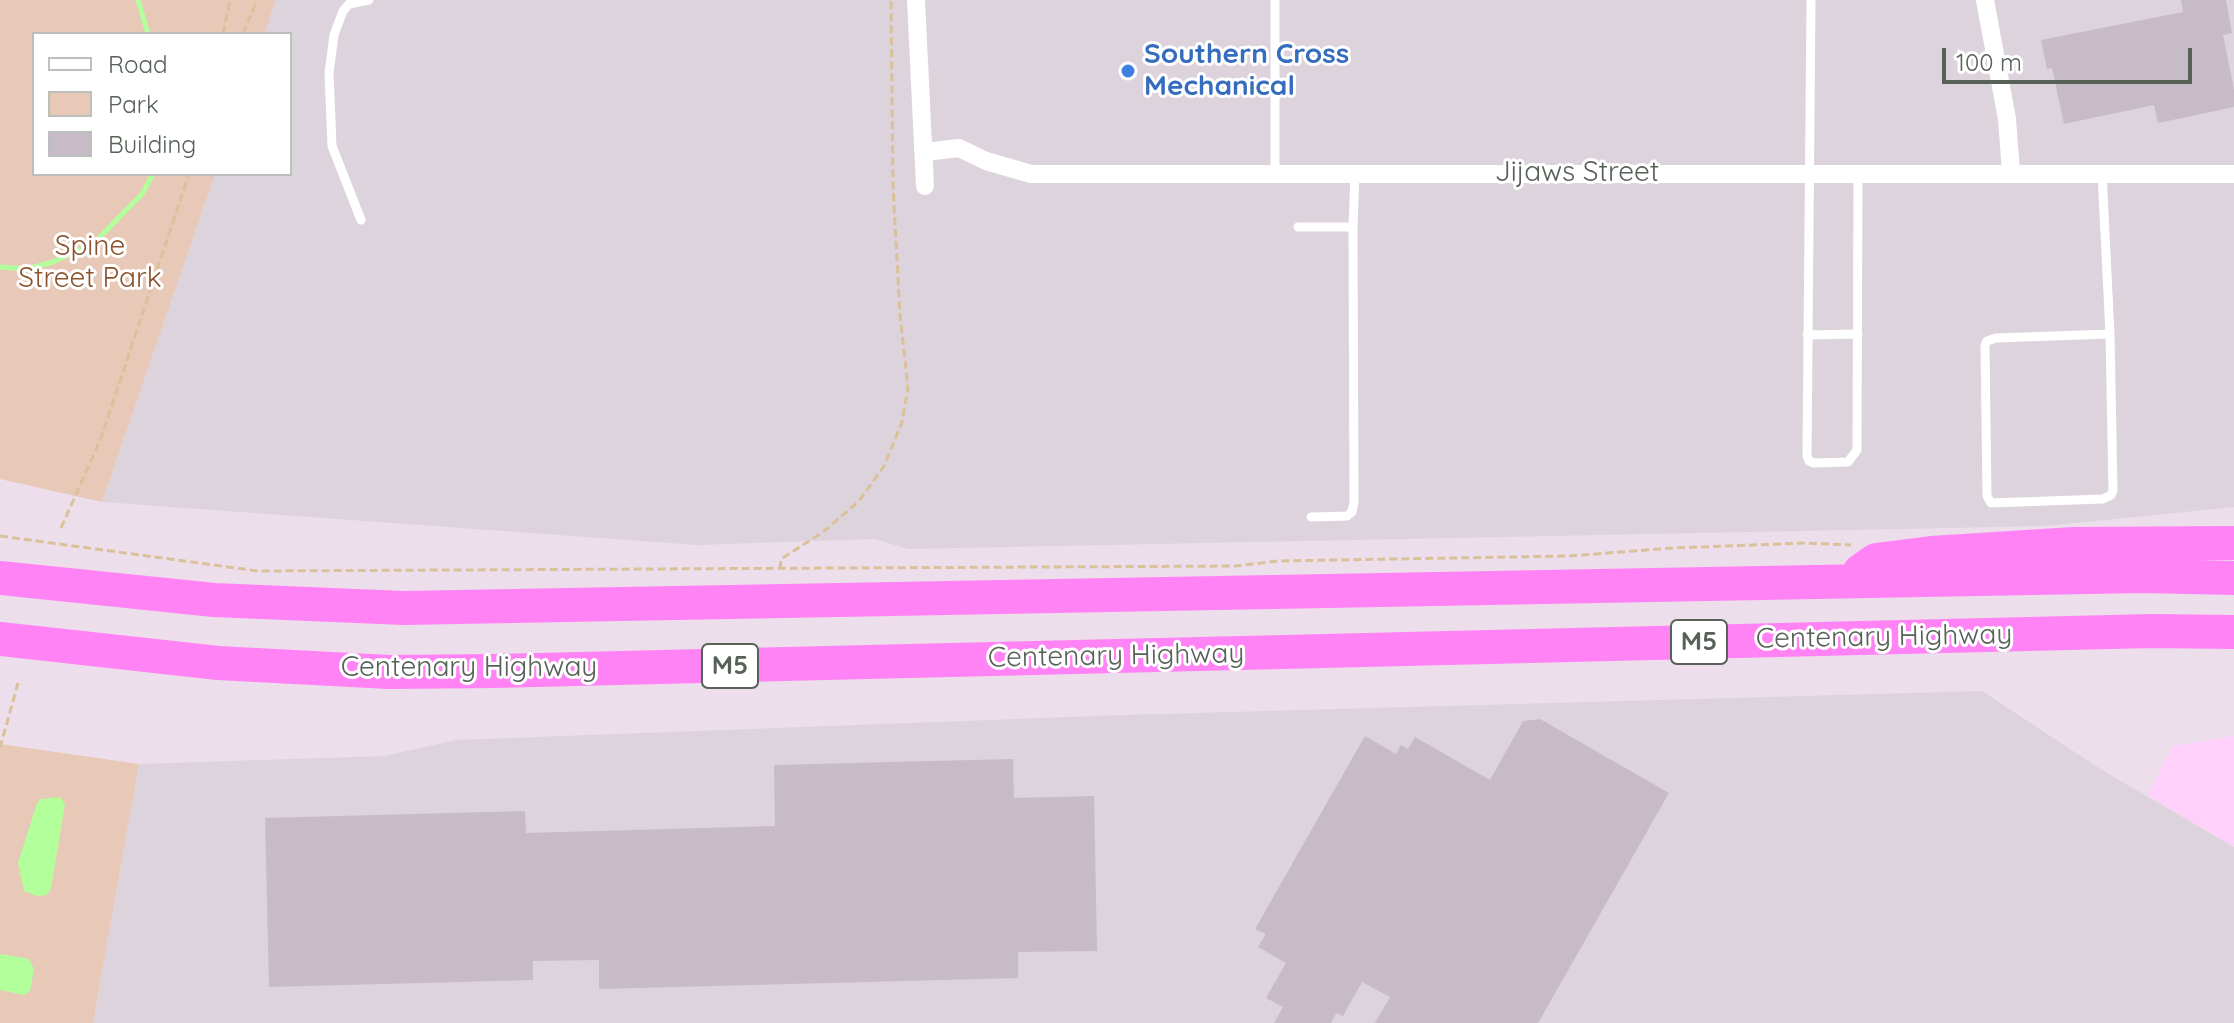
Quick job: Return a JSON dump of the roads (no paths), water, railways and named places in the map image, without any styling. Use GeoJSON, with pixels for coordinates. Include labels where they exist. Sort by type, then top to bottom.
{"type":"FeatureCollection","features":[{"type":"Feature","properties":{"kind":"highway"},"geometry":{"type":"LineString","coordinates":[[1847,581],[1876,560],[1931,553],[2074,544],[2234,543]]}},
{"type":"Feature","properties":{"kind":"highway","name":"Centenary Highway"},"geometry":{"type":"LineString","coordinates":[[0,578],[214,600],[404,608],[2142,576],[2234,578]]}},
{"type":"Feature","properties":{"kind":"highway","name":"Centenary Highway"},"geometry":{"type":"LineString","coordinates":[[0,639],[218,663],[389,672],[2089,632],[2234,632]]}},
{"type":"Feature","properties":{"kind":"highway"},"geometry":{"type":"LineString","coordinates":[[9,672],[18,662],[62,647]]}},
{"type":"Feature","properties":{"kind":"street"},"geometry":{"type":"LineString","coordinates":[[916,0],[925,186]]}},
{"type":"Feature","properties":{"kind":"street"},"geometry":{"type":"LineString","coordinates":[[1985,0],[2007,119],[2011,172]]}},
{"type":"Feature","properties":{"kind":"street","name":"Jijaws Street"},"geometry":{"type":"LineString","coordinates":[[925,152],[959,148],[986,161],[1031,174],[2234,174]]}},
{"type":"Feature","properties":{"kind":"lane"},"geometry":{"type":"LineString","coordinates":[[361,220],[332,146],[329,73],[334,35],[343,11],[349,4],[369,0]]}},
{"type":"Feature","properties":{"kind":"lane"},"geometry":{"type":"LineString","coordinates":[[1275,0],[1275,174]]}},
{"type":"Feature","properties":{"kind":"lane"},"geometry":{"type":"LineString","coordinates":[[1811,0],[1807,456],[1814,463],[1848,462],[1857,450],[1858,172]]}},
{"type":"Feature","properties":{"kind":"lane"},"geometry":{"type":"LineString","coordinates":[[1311,517],[1347,516],[1352,512],[1354,502],[1355,173]]}},
{"type":"Feature","properties":{"kind":"lane"},"geometry":{"type":"LineString","coordinates":[[2102,173],[2110,334],[2111,495],[2103,499],[1991,503],[1987,496],[1987,341],[1996,338],[2110,334]]}},
{"type":"Feature","properties":{"kind":"lane"},"geometry":{"type":"LineString","coordinates":[[1298,227],[1353,227]]}},
{"type":"Feature","properties":{"kind":"lane"},"geometry":{"type":"LineString","coordinates":[[1807,335],[1858,334]]}},
{"type":"Feature","properties":{"kind":"waterway"},"geometry":{"type":"LineString","coordinates":[[138,0],[147,32]]}},
{"type":"Feature","properties":{"kind":"waterway"},"geometry":{"type":"LineString","coordinates":[[0,267],[27,269],[53,262],[94,243],[142,194],[152,176]]}},
{"type":"Feature","properties":{"kind":"place","name":"Southern Cross Mechanical"},"geometry":{"type":"Point","coordinates":[1128,71]}},
{"type":"Feature","properties":{"kind":"park label","name":"Spine Street Park"},"geometry":{"type":"Point","coordinates":[90,263]}}]}
